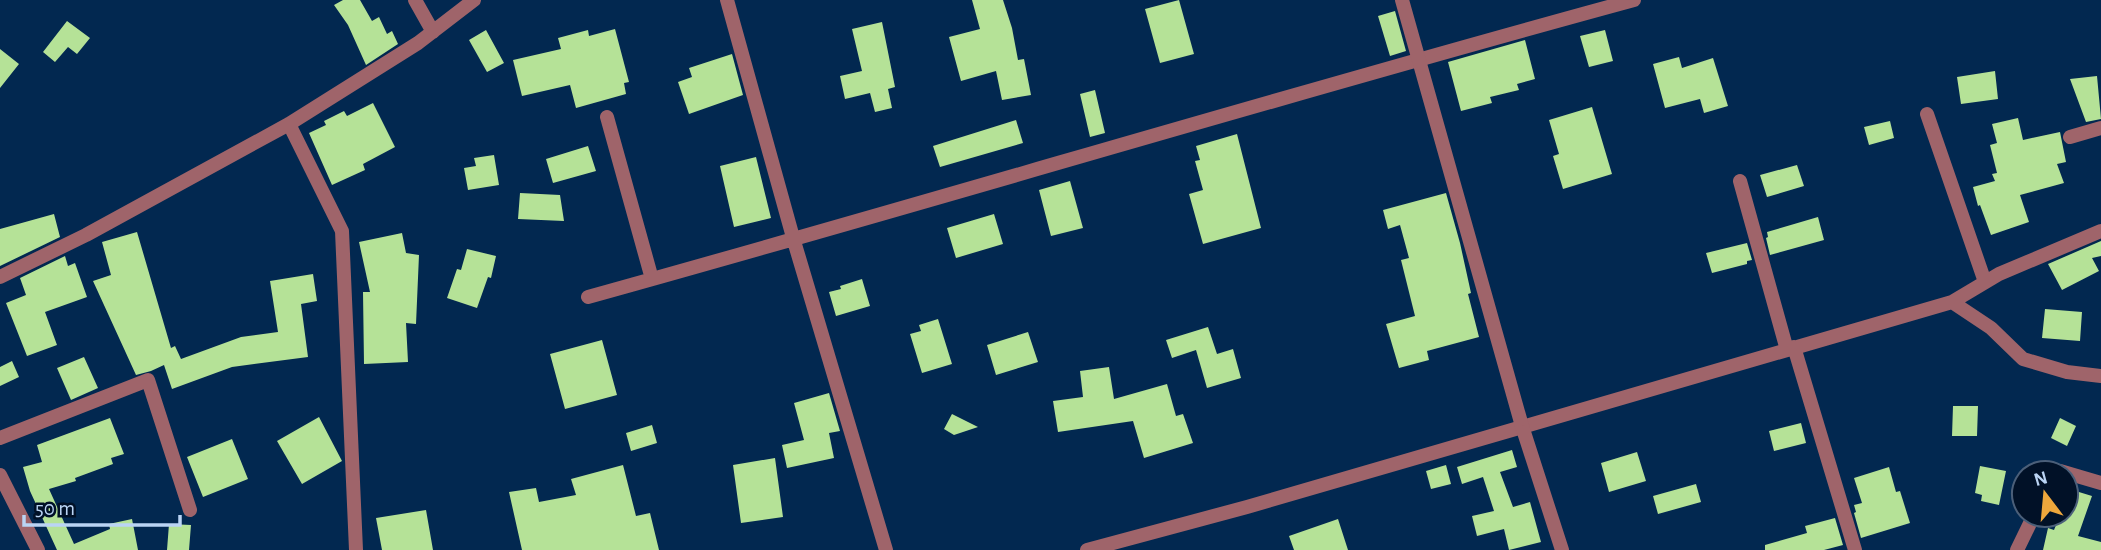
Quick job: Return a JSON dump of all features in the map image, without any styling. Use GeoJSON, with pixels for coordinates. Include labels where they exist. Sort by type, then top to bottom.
{"type":"FeatureCollection","features":[{"type":"Feature","properties":{"kind":"street"},"geometry":{"type":"LineString","coordinates":[[415,0],[433,32]]}},
{"type":"Feature","properties":{"kind":"street"},"geometry":{"type":"LineString","coordinates":[[0,277],[109,223],[289,124],[433,32],[474,0]]}},
{"type":"Feature","properties":{"kind":"street"},"geometry":{"type":"LineString","coordinates":[[727,0],[794,241],[886,550]]}},
{"type":"Feature","properties":{"kind":"street"},"geometry":{"type":"LineString","coordinates":[[1402,0],[1522,426],[1562,550]]}},
{"type":"Feature","properties":{"kind":"street"},"geometry":{"type":"LineString","coordinates":[[589,297],[794,241],[1419,59],[1634,0]]}},
{"type":"Feature","properties":{"kind":"street"},"geometry":{"type":"LineString","coordinates":[[1927,114],[1985,282]]}},
{"type":"Feature","properties":{"kind":"street"},"geometry":{"type":"LineString","coordinates":[[607,117],[652,279]]}},
{"type":"Feature","properties":{"kind":"street"},"geometry":{"type":"LineString","coordinates":[[289,124],[342,231],[356,550]]}},
{"type":"Feature","properties":{"kind":"street"},"geometry":{"type":"LineString","coordinates":[[2070,137],[2101,128]]}},
{"type":"Feature","properties":{"kind":"street"},"geometry":{"type":"LineString","coordinates":[[1740,181],[1855,550]]}},
{"type":"Feature","properties":{"kind":"street"},"geometry":{"type":"LineString","coordinates":[[1087,550],[1247,507],[1952,302],[1999,274],[2101,231]]}},
{"type":"Feature","properties":{"kind":"street"},"geometry":{"type":"LineString","coordinates":[[1952,302],[1991,328],[2023,359],[2067,372],[2101,376]]}},
{"type":"Feature","properties":{"kind":"street"},"geometry":{"type":"LineString","coordinates":[[0,438],[148,380],[190,510]]}},
{"type":"Feature","properties":{"kind":"street"},"geometry":{"type":"LineString","coordinates":[[0,475],[38,550]]}},
{"type":"Feature","properties":{"kind":"street"},"geometry":{"type":"LineString","coordinates":[[2080,477],[2101,483]]}},
{"type":"Feature","properties":{"kind":"street"},"geometry":{"type":"LineString","coordinates":[[2017,550],[2027,529]]}},
{"type":"Feature","properties":{"kind":"building"},"geometry":{"type":"Polygon","coordinates":[[[343,0],[360,0],[372,21],[379,17],[387,34],[392,31],[398,44],[366,65],[348,25],[334,5],[343,0]]]}},
{"type":"Feature","properties":{"kind":"building"},"geometry":{"type":"Polygon","coordinates":[[[972,0],[1003,0],[1018,60],[1024,59],[1031,95],[1002,100],[996,71],[961,81],[949,37],[980,29],[972,0]]]}},
{"type":"Feature","properties":{"kind":"building"},"geometry":{"type":"Polygon","coordinates":[[[1179,0],[1194,54],[1160,63],[1145,9],[1179,0]]]}},
{"type":"Feature","properties":{"kind":"building"},"geometry":{"type":"Polygon","coordinates":[[[1395,11],[1406,51],[1390,56],[1378,16],[1395,11]]]}},
{"type":"Feature","properties":{"kind":"building"},"geometry":{"type":"Polygon","coordinates":[[[67,21],[90,38],[77,54],[68,47],[55,62],[43,52],[67,21]]]}},
{"type":"Feature","properties":{"kind":"building"},"geometry":{"type":"Polygon","coordinates":[[[882,22],[895,87],[888,89],[892,108],[875,112],[870,93],[845,99],[840,76],[862,71],[852,29],[882,22]]]}},
{"type":"Feature","properties":{"kind":"building"},"geometry":{"type":"Polygon","coordinates":[[[615,29],[629,82],[624,83],[626,94],[576,108],[570,85],[522,96],[513,60],[561,49],[558,38],[588,30],[589,36],[615,29]]]}},
{"type":"Feature","properties":{"kind":"building"},"geometry":{"type":"Polygon","coordinates":[[[486,30],[504,63],[487,72],[469,40],[486,30]]]}},
{"type":"Feature","properties":{"kind":"building"},"geometry":{"type":"Polygon","coordinates":[[[1605,30],[1613,61],[1589,67],[1580,36],[1605,30]]]}},
{"type":"Feature","properties":{"kind":"building"},"geometry":{"type":"Polygon","coordinates":[[[1525,40],[1535,79],[1517,84],[1519,90],[1490,97],[1492,103],[1461,111],[1448,62],[1525,40]]]}},
{"type":"Feature","properties":{"kind":"building"},"geometry":{"type":"Polygon","coordinates":[[[0,49],[19,64],[0,88],[0,49]]]}},
{"type":"Feature","properties":{"kind":"building"},"geometry":{"type":"Polygon","coordinates":[[[732,54],[743,95],[689,114],[678,82],[692,77],[689,68],[732,54]]]}},
{"type":"Feature","properties":{"kind":"building"},"geometry":{"type":"Polygon","coordinates":[[[1679,57],[1682,68],[1713,58],[1728,106],[1704,113],[1700,99],[1665,108],[1653,64],[1679,57]]]}},
{"type":"Feature","properties":{"kind":"building"},"geometry":{"type":"Polygon","coordinates":[[[1995,71],[1998,99],[1961,104],[1957,77],[1995,71]]]}},
{"type":"Feature","properties":{"kind":"building"},"geometry":{"type":"Polygon","coordinates":[[[2097,76],[2101,119],[2086,122],[2070,79],[2097,76]]]}},
{"type":"Feature","properties":{"kind":"building"},"geometry":{"type":"Polygon","coordinates":[[[1095,90],[1105,133],[1090,137],[1080,94],[1095,90]]]}},
{"type":"Feature","properties":{"kind":"building"},"geometry":{"type":"Polygon","coordinates":[[[373,103],[395,147],[363,164],[365,170],[332,185],[309,133],[326,125],[324,121],[344,111],[347,116],[373,103]]]}},
{"type":"Feature","properties":{"kind":"building"},"geometry":{"type":"Polygon","coordinates":[[[1592,107],[1612,174],[1563,189],[1553,156],[1559,154],[1549,120],[1592,107]]]}},
{"type":"Feature","properties":{"kind":"building"},"geometry":{"type":"Polygon","coordinates":[[[2018,118],[2023,140],[2060,132],[2066,162],[2057,164],[2064,183],[2020,195],[2029,222],[1991,235],[1973,187],[1995,181],[1992,174],[1997,173],[1990,145],[1997,143],[1992,124],[2018,118]]]}},
{"type":"Feature","properties":{"kind":"building"},"geometry":{"type":"Polygon","coordinates":[[[1016,120],[1023,143],[940,167],[933,146],[1016,120]]]}},
{"type":"Feature","properties":{"kind":"building"},"geometry":{"type":"Polygon","coordinates":[[[1890,121],[1894,138],[1869,145],[1864,127],[1890,121]]]}},
{"type":"Feature","properties":{"kind":"building"},"geometry":{"type":"Polygon","coordinates":[[[1237,134],[1261,228],[1203,244],[1189,194],[1203,190],[1195,161],[1200,160],[1196,146],[1237,134]]]}},
{"type":"Feature","properties":{"kind":"building"},"geometry":{"type":"Polygon","coordinates":[[[588,146],[596,171],[553,183],[546,159],[588,146]]]}},
{"type":"Feature","properties":{"kind":"building"},"geometry":{"type":"Polygon","coordinates":[[[494,155],[499,185],[468,190],[464,168],[476,166],[474,158],[494,155]]]}},
{"type":"Feature","properties":{"kind":"building"},"geometry":{"type":"Polygon","coordinates":[[[756,157],[771,218],[734,227],[720,166],[756,157]]]}},
{"type":"Feature","properties":{"kind":"building"},"geometry":{"type":"Polygon","coordinates":[[[1797,165],[1804,186],[1767,197],[1760,175],[1797,165]]]}},
{"type":"Feature","properties":{"kind":"building"},"geometry":{"type":"Polygon","coordinates":[[[1070,181],[1083,228],[1051,236],[1039,190],[1070,181]]]}},
{"type":"Feature","properties":{"kind":"building"},"geometry":{"type":"Polygon","coordinates":[[[520,193],[560,195],[564,221],[518,219],[520,193]]]}},
{"type":"Feature","properties":{"kind":"building"},"geometry":{"type":"Polygon","coordinates":[[[1446,193],[1460,243],[1471,293],[1468,294],[1479,337],[1427,351],[1429,360],[1399,368],[1386,324],[1415,316],[1401,260],[1409,258],[1400,225],[1388,229],[1383,210],[1446,193]]]}},
{"type":"Feature","properties":{"kind":"building"},"geometry":{"type":"Polygon","coordinates":[[[54,214],[60,237],[0,266],[0,229],[54,214]]]}},
{"type":"Feature","properties":{"kind":"building"},"geometry":{"type":"Polygon","coordinates":[[[994,214],[1003,244],[956,258],[947,228],[994,214]]]}},
{"type":"Feature","properties":{"kind":"building"},"geometry":{"type":"Polygon","coordinates":[[[1818,217],[1824,240],[1770,255],[1767,232],[1818,217]]]}},
{"type":"Feature","properties":{"kind":"building"},"geometry":{"type":"Polygon","coordinates":[[[137,232],[171,348],[175,346],[181,359],[241,337],[278,332],[270,281],[313,274],[317,301],[301,304],[308,357],[232,367],[172,389],[164,365],[136,375],[93,281],[111,275],[102,242],[137,232]]]}},
{"type":"Feature","properties":{"kind":"building"},"geometry":{"type":"Polygon","coordinates":[[[402,233],[406,253],[419,255],[416,324],[406,323],[408,362],[364,364],[363,292],[370,292],[359,242],[402,233]]]}},
{"type":"Feature","properties":{"kind":"building"},"geometry":{"type":"Polygon","coordinates":[[[2101,241],[2101,256],[2092,258],[2099,271],[2062,290],[2048,264],[2101,241]]]}},
{"type":"Feature","properties":{"kind":"building"},"geometry":{"type":"Polygon","coordinates":[[[1747,243],[1752,260],[1747,261],[1747,264],[1712,273],[1706,253],[1747,243]]]}},
{"type":"Feature","properties":{"kind":"building"},"geometry":{"type":"Polygon","coordinates":[[[467,249],[496,256],[491,278],[488,277],[477,308],[447,298],[457,269],[461,270],[467,249]]]}},
{"type":"Feature","properties":{"kind":"building"},"geometry":{"type":"Polygon","coordinates":[[[65,256],[68,266],[75,263],[87,297],[45,312],[57,345],[27,356],[6,303],[26,295],[20,278],[65,256]]]}},
{"type":"Feature","properties":{"kind":"building"},"geometry":{"type":"Polygon","coordinates":[[[862,279],[870,306],[836,316],[829,292],[862,279]]]}},
{"type":"Feature","properties":{"kind":"building"},"geometry":{"type":"Polygon","coordinates":[[[2045,309],[2082,312],[2080,341],[2042,338],[2045,309]]]}},
{"type":"Feature","properties":{"kind":"building"},"geometry":{"type":"Polygon","coordinates":[[[938,319],[952,364],[922,373],[910,334],[921,331],[919,325],[938,319]]]}},
{"type":"Feature","properties":{"kind":"building"},"geometry":{"type":"Polygon","coordinates":[[[1208,327],[1217,354],[1233,349],[1241,378],[1207,388],[1196,350],[1172,358],[1166,340],[1208,327]]]}},
{"type":"Feature","properties":{"kind":"building"},"geometry":{"type":"Polygon","coordinates":[[[1028,332],[1038,362],[996,375],[987,345],[1028,332]]]}},
{"type":"Feature","properties":{"kind":"building"},"geometry":{"type":"Polygon","coordinates":[[[602,340],[617,395],[565,409],[550,354],[602,340]]]}},
{"type":"Feature","properties":{"kind":"building"},"geometry":{"type":"Polygon","coordinates":[[[84,357],[98,388],[71,400],[57,368],[84,357]]]}},
{"type":"Feature","properties":{"kind":"building"},"geometry":{"type":"Polygon","coordinates":[[[12,361],[19,377],[0,386],[0,367],[12,361]]]}},
{"type":"Feature","properties":{"kind":"building"},"geometry":{"type":"Polygon","coordinates":[[[1109,367],[1114,399],[1167,384],[1176,416],[1183,414],[1193,443],[1144,458],[1133,421],[1058,432],[1053,401],[1083,397],[1080,371],[1109,367]]]}},
{"type":"Feature","properties":{"kind":"building"},"geometry":{"type":"Polygon","coordinates":[[[829,393],[840,431],[829,433],[834,458],[787,468],[782,445],[804,440],[794,403],[829,393]]]}},
{"type":"Feature","properties":{"kind":"building"},"geometry":{"type":"Polygon","coordinates":[[[1953,406],[1978,406],[1977,436],[1952,436],[1953,406]]]}},
{"type":"Feature","properties":{"kind":"building"},"geometry":{"type":"Polygon","coordinates":[[[952,414],[978,427],[954,435],[944,429],[952,414]]]}},
{"type":"Feature","properties":{"kind":"building"},"geometry":{"type":"Polygon","coordinates":[[[319,417],[342,461],[302,484],[277,441],[319,417]]]}},
{"type":"Feature","properties":{"kind":"building"},"geometry":{"type":"Polygon","coordinates":[[[110,418],[124,454],[111,458],[113,464],[75,478],[76,481],[49,489],[74,544],[110,529],[109,524],[132,519],[138,550],[57,550],[30,491],[23,467],[42,462],[37,445],[110,418]]]}},
{"type":"Feature","properties":{"kind":"building"},"geometry":{"type":"Polygon","coordinates":[[[2060,418],[2076,426],[2067,446],[2051,438],[2060,418]]]}},
{"type":"Feature","properties":{"kind":"building"},"geometry":{"type":"Polygon","coordinates":[[[1801,423],[1806,443],[1774,451],[1769,431],[1801,423]]]}},
{"type":"Feature","properties":{"kind":"building"},"geometry":{"type":"Polygon","coordinates":[[[652,425],[657,443],[631,451],[626,433],[652,425]]]}},
{"type":"Feature","properties":{"kind":"building"},"geometry":{"type":"Polygon","coordinates":[[[232,439],[248,479],[203,497],[187,457],[232,439]]]}},
{"type":"Feature","properties":{"kind":"building"},"geometry":{"type":"Polygon","coordinates":[[[1512,450],[1517,467],[1500,472],[1513,507],[1530,502],[1541,542],[1509,550],[1504,529],[1477,536],[1472,516],[1494,511],[1483,477],[1462,484],[1457,467],[1512,450]]]}},
{"type":"Feature","properties":{"kind":"building"},"geometry":{"type":"Polygon","coordinates":[[[1637,452],[1646,481],[1609,492],[1601,463],[1637,452]]]}},
{"type":"Feature","properties":{"kind":"building"},"geometry":{"type":"Polygon","coordinates":[[[775,458],[783,517],[741,523],[733,465],[775,458]]]}},
{"type":"Feature","properties":{"kind":"building"},"geometry":{"type":"Polygon","coordinates":[[[623,465],[636,516],[650,513],[659,550],[522,550],[509,492],[536,488],[539,502],[576,495],[571,479],[623,465]]]}},
{"type":"Feature","properties":{"kind":"building"},"geometry":{"type":"Polygon","coordinates":[[[1446,465],[1451,484],[1431,489],[1426,471],[1446,465]]]}},
{"type":"Feature","properties":{"kind":"building"},"geometry":{"type":"Polygon","coordinates":[[[1980,466],[2006,471],[1999,505],[1981,501],[1982,495],[1975,493],[1980,466]]]}},
{"type":"Feature","properties":{"kind":"building"},"geometry":{"type":"Polygon","coordinates":[[[1889,467],[1896,492],[1900,491],[1910,523],[1861,538],[1854,505],[1862,503],[1854,478],[1889,467]]]}},
{"type":"Feature","properties":{"kind":"building"},"geometry":{"type":"Polygon","coordinates":[[[1696,484],[1701,502],[1658,514],[1653,496],[1696,484]]]}},
{"type":"Feature","properties":{"kind":"building"},"geometry":{"type":"Polygon","coordinates":[[[2080,492],[2092,496],[2078,536],[2101,542],[2101,550],[2043,550],[2048,529],[2080,529],[2080,492]]]}},
{"type":"Feature","properties":{"kind":"building"},"geometry":{"type":"Polygon","coordinates":[[[426,510],[433,550],[382,550],[376,518],[426,510]]]}},
{"type":"Feature","properties":{"kind":"building"},"geometry":{"type":"Polygon","coordinates":[[[1835,518],[1843,545],[1824,550],[1765,550],[1765,545],[1807,533],[1805,526],[1835,518]]]}},
{"type":"Feature","properties":{"kind":"building"},"geometry":{"type":"Polygon","coordinates":[[[1338,519],[1348,550],[1294,550],[1289,536],[1338,519]]]}},
{"type":"Feature","properties":{"kind":"building"},"geometry":{"type":"Polygon","coordinates":[[[169,524],[191,525],[189,550],[167,550],[169,524]]]}}]}
